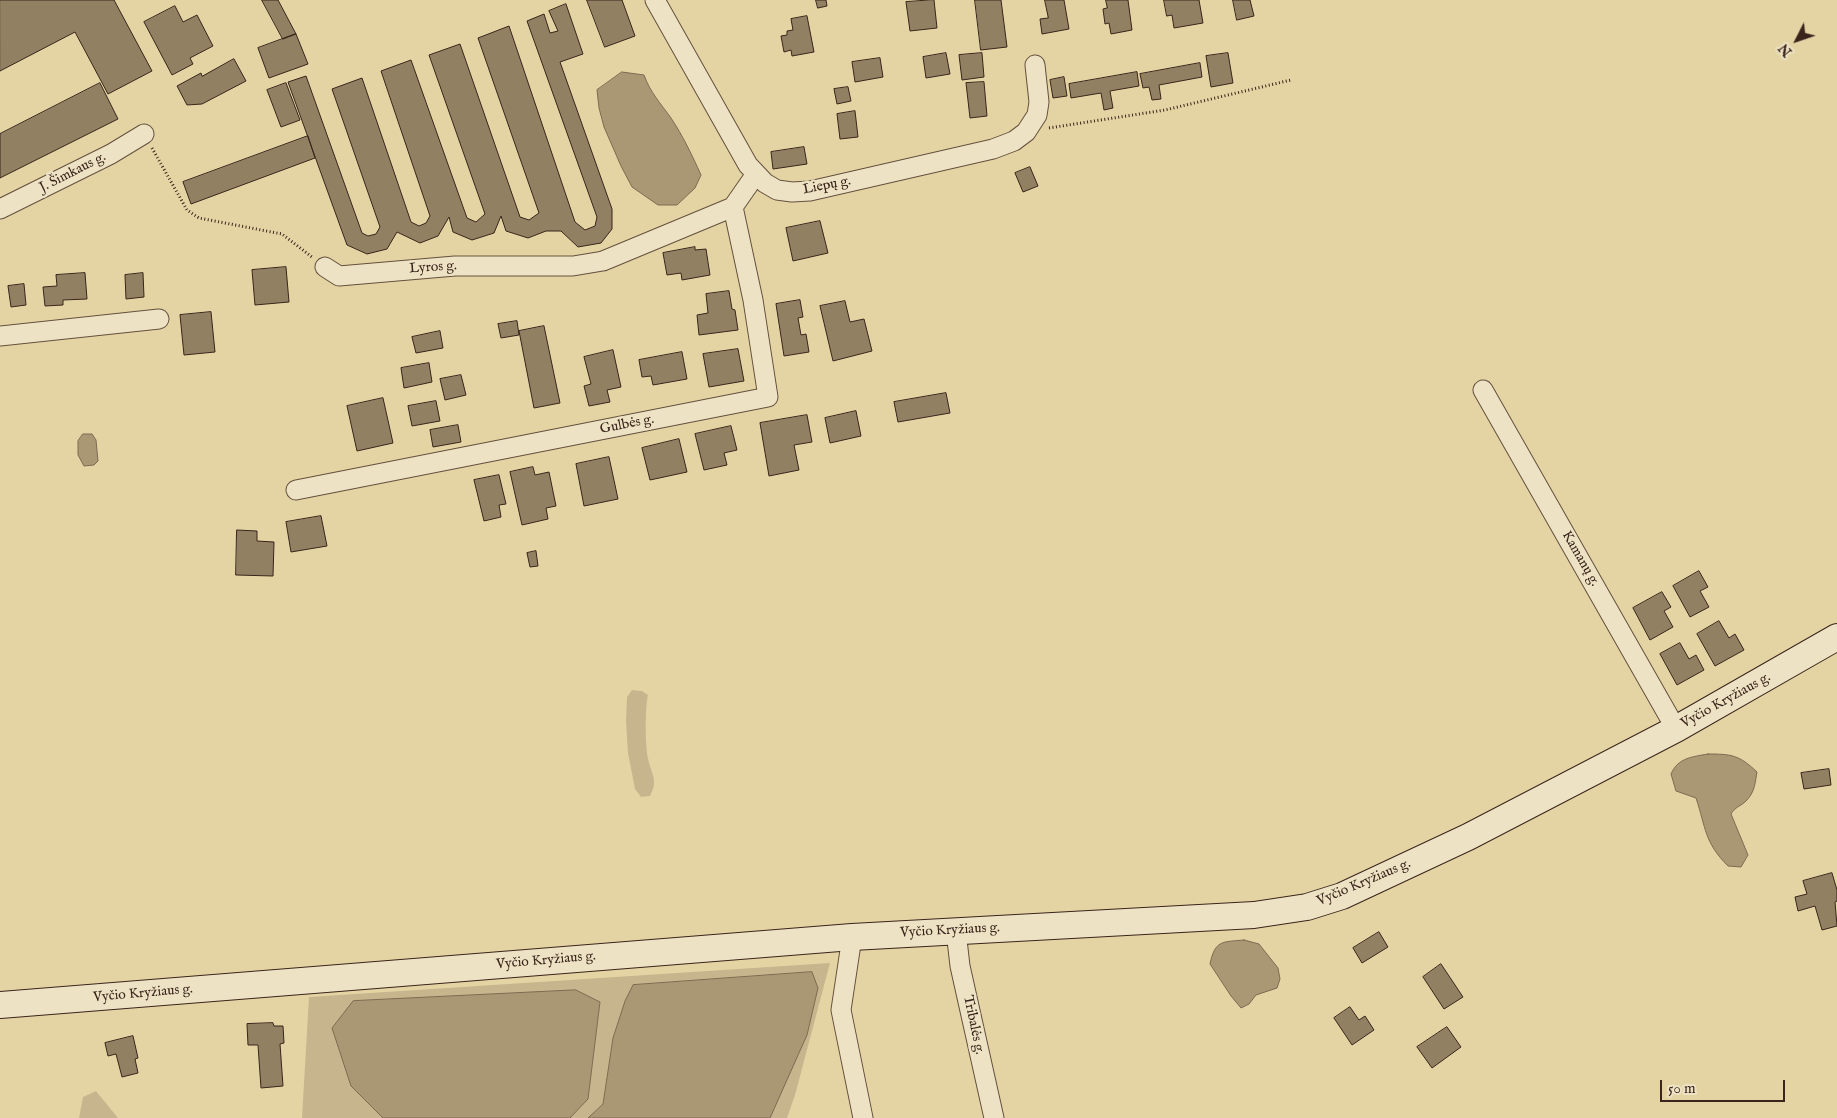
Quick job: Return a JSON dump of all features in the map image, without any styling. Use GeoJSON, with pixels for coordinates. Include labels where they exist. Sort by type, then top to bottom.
{"type":"FeatureCollection","features":[{"type":"Feature","properties":{"kind":"street","name":"Liepų g."},"geometry":{"type":"LineString","coordinates":[[655,0],[740,153],[756,174],[765,183],[777,190],[792,192],[810,191],[993,149],[1014,141],[1026,132],[1038,115],[1039,102],[1035,65]]}},
{"type":"Feature","properties":{"kind":"street","name":"J. Šimkaus g."},"geometry":{"type":"LineString","coordinates":[[0,210],[111,154],[144,134]]}},
{"type":"Feature","properties":{"kind":"street"},"geometry":{"type":"LineString","coordinates":[[733,207],[756,174]]}},
{"type":"Feature","properties":{"kind":"street","name":"Lyros g."},"geometry":{"type":"LineString","coordinates":[[325,267],[340,276],[455,266],[572,266],[603,260],[733,207]]}},
{"type":"Feature","properties":{"kind":"street","name":"Gulbės g."},"geometry":{"type":"LineString","coordinates":[[296,490],[768,397],[753,300],[733,207]]}},
{"type":"Feature","properties":{"kind":"street"},"geometry":{"type":"LineString","coordinates":[[0,336],[159,319]]}},
{"type":"Feature","properties":{"kind":"street","name":"Kamanų g."},"geometry":{"type":"LineString","coordinates":[[1483,390],[1676,729]]}},
{"type":"Feature","properties":{"kind":"street","name":"Vyčio Kryžiaus g."},"geometry":{"type":"LineString","coordinates":[[0,1006],[852,937],[1254,915],[1307,907],[1342,896],[1468,836],[1676,729],[1837,637]]}},
{"type":"Feature","properties":{"kind":"street","name":"Tribalės g."},"geometry":{"type":"LineString","coordinates":[[956,931],[960,966],[994,1118]]}},
{"type":"Feature","properties":{"kind":"street"},"geometry":{"type":"LineString","coordinates":[[852,937],[840,1010],[863,1118]]}},
{"type":"Feature","properties":{"kind":"path"},"geometry":{"type":"LineString","coordinates":[[1026,132],[1165,110],[1291,80]]}},
{"type":"Feature","properties":{"kind":"path"},"geometry":{"type":"LineString","coordinates":[[144,134],[187,210],[199,218],[282,234],[325,267]]}},
{"type":"Feature","properties":{"kind":"shaded area"},"geometry":{"type":"Polygon","coordinates":[[[622,72],[644,75],[691,153],[701,175],[695,188],[677,205],[658,205],[632,187],[604,127],[597,90],[622,72]]]}},
{"type":"Feature","properties":{"kind":"shaded area"},"geometry":{"type":"Polygon","coordinates":[[[83,434],[92,434],[96,440],[98,461],[94,465],[84,466],[78,455],[78,441],[83,434]]]}},
{"type":"Feature","properties":{"kind":"shaded area"},"geometry":{"type":"Polygon","coordinates":[[[632,690],[642,691],[648,695],[646,745],[654,777],[653,790],[650,796],[641,797],[635,789],[628,753],[627,697],[632,690]]]}},
{"type":"Feature","properties":{"kind":"shaded area"},"geometry":{"type":"Polygon","coordinates":[[[1708,754],[1723,754],[1735,757],[1745,762],[1757,772],[1751,794],[1731,814],[1748,855],[1741,867],[1728,866],[1720,857],[1710,842],[1696,798],[1676,791],[1671,774],[1681,761],[1708,754]]]}},
{"type":"Feature","properties":{"kind":"shaded area"},"geometry":{"type":"Polygon","coordinates":[[[1244,940],[1259,944],[1278,968],[1280,979],[1277,988],[1256,995],[1249,1004],[1241,1008],[1210,964],[1217,946],[1225,942],[1244,940]]]}},
{"type":"Feature","properties":{"kind":"shaded area"},"geometry":{"type":"Polygon","coordinates":[[[830,963],[795,1095],[787,1118],[770,1118],[781,1091],[625,1001],[613,1038],[603,1104],[588,1118],[570,1118],[588,1099],[600,1002],[576,990],[375,1109],[383,1118],[302,1118],[309,997],[830,963]]]}},
{"type":"Feature","properties":{"kind":"shaded area"},"geometry":{"type":"Polygon","coordinates":[[[812,972],[818,988],[807,1035],[770,1118],[588,1118],[603,1104],[613,1038],[625,1001],[633,985],[812,972]]]}},
{"type":"Feature","properties":{"kind":"shaded area"},"geometry":{"type":"Polygon","coordinates":[[[576,990],[600,1002],[588,1099],[570,1118],[383,1118],[351,1086],[332,1028],[353,1001],[576,990]]]}},
{"type":"Feature","properties":{"kind":"shaded area"},"geometry":{"type":"Polygon","coordinates":[[[96,1091],[118,1118],[79,1118],[83,1097],[96,1091]]]}},
{"type":"Feature","properties":{"kind":"building"},"geometry":{"type":"Polygon","coordinates":[[[0,0],[114,0],[152,71],[108,94],[75,32],[0,71],[0,0]]]}},
{"type":"Feature","properties":{"kind":"building"},"geometry":{"type":"Polygon","coordinates":[[[262,0],[278,0],[296,34],[283,39],[262,0]]]}},
{"type":"Feature","properties":{"kind":"building"},"geometry":{"type":"Polygon","coordinates":[[[587,0],[622,0],[635,36],[605,47],[587,0]]]}},
{"type":"Feature","properties":{"kind":"building"},"geometry":{"type":"Polygon","coordinates":[[[816,0],[826,0],[827,6],[818,8],[816,0]]]}},
{"type":"Feature","properties":{"kind":"building"},"geometry":{"type":"Polygon","coordinates":[[[934,0],[937,28],[910,31],[906,2],[934,0]]]}},
{"type":"Feature","properties":{"kind":"building"},"geometry":{"type":"Polygon","coordinates":[[[975,0],[1001,0],[1007,47],[981,50],[975,0]]]}},
{"type":"Feature","properties":{"kind":"building"},"geometry":{"type":"Polygon","coordinates":[[[1045,0],[1064,0],[1069,29],[1042,34],[1040,19],[1048,18],[1045,0]]]}},
{"type":"Feature","properties":{"kind":"building"},"geometry":{"type":"Polygon","coordinates":[[[1106,0],[1128,0],[1132,30],[1111,34],[1109,23],[1105,24],[1103,9],[1107,8],[1106,0]]]}},
{"type":"Feature","properties":{"kind":"building"},"geometry":{"type":"Polygon","coordinates":[[[1164,0],[1199,0],[1203,23],[1174,28],[1172,15],[1167,16],[1164,0]]]}},
{"type":"Feature","properties":{"kind":"building"},"geometry":{"type":"Polygon","coordinates":[[[1233,0],[1250,0],[1254,16],[1237,20],[1233,0]]]}},
{"type":"Feature","properties":{"kind":"building"},"geometry":{"type":"Polygon","coordinates":[[[566,4],[583,54],[560,62],[612,209],[612,229],[601,243],[578,247],[561,231],[546,231],[528,238],[506,231],[501,216],[494,233],[472,240],[453,232],[449,217],[438,236],[420,243],[397,232],[387,249],[367,254],[347,245],[288,82],[306,76],[362,233],[368,236],[376,234],[380,227],[332,89],[362,78],[411,222],[419,226],[426,223],[430,216],[381,71],[411,60],[467,218],[476,222],[485,214],[429,55],[460,44],[520,217],[529,220],[539,213],[478,38],[509,26],[575,222],[585,230],[595,226],[597,217],[527,21],[544,14],[550,33],[558,31],[549,11],[566,4]]]}},
{"type":"Feature","properties":{"kind":"building"},"geometry":{"type":"Polygon","coordinates":[[[175,6],[183,22],[197,15],[213,46],[190,58],[193,64],[172,75],[144,22],[175,6]]]}},
{"type":"Feature","properties":{"kind":"building"},"geometry":{"type":"Polygon","coordinates":[[[807,16],[814,52],[792,56],[791,50],[784,52],[781,36],[787,35],[787,31],[793,30],[791,19],[807,16]]]}},
{"type":"Feature","properties":{"kind":"building"},"geometry":{"type":"Polygon","coordinates":[[[296,34],[308,64],[269,78],[258,48],[296,34]]]}},
{"type":"Feature","properties":{"kind":"building"},"geometry":{"type":"Polygon","coordinates":[[[946,53],[950,74],[926,78],[923,57],[946,53]]]}},
{"type":"Feature","properties":{"kind":"building"},"geometry":{"type":"Polygon","coordinates":[[[982,53],[984,77],[962,80],[959,55],[982,53]]]}},
{"type":"Feature","properties":{"kind":"building"},"geometry":{"type":"Polygon","coordinates":[[[1228,53],[1233,83],[1211,87],[1206,56],[1228,53]]]}},
{"type":"Feature","properties":{"kind":"building"},"geometry":{"type":"Polygon","coordinates":[[[880,58],[883,77],[855,82],[852,62],[880,58]]]}},
{"type":"Feature","properties":{"kind":"building"},"geometry":{"type":"Polygon","coordinates":[[[234,59],[246,81],[202,104],[187,105],[177,86],[201,73],[202,76],[234,59]]]}},
{"type":"Feature","properties":{"kind":"building"},"geometry":{"type":"Polygon","coordinates":[[[1200,63],[1202,77],[1159,85],[1161,99],[1152,100],[1149,87],[1143,88],[1140,74],[1200,63]]]}},
{"type":"Feature","properties":{"kind":"building"},"geometry":{"type":"Polygon","coordinates":[[[1137,72],[1139,86],[1110,91],[1113,108],[1104,110],[1101,93],[1071,98],[1069,84],[1137,72]]]}},
{"type":"Feature","properties":{"kind":"building"},"geometry":{"type":"Polygon","coordinates":[[[1064,77],[1067,96],[1053,98],[1050,80],[1064,77]]]}},
{"type":"Feature","properties":{"kind":"building"},"geometry":{"type":"Polygon","coordinates":[[[984,82],[987,116],[970,118],[966,83],[984,82]]]}},
{"type":"Feature","properties":{"kind":"building"},"geometry":{"type":"Polygon","coordinates":[[[100,83],[118,119],[0,178],[0,134],[100,83]]]}},
{"type":"Feature","properties":{"kind":"building"},"geometry":{"type":"Polygon","coordinates":[[[286,83],[300,120],[281,127],[267,90],[286,83]]]}},
{"type":"Feature","properties":{"kind":"building"},"geometry":{"type":"Polygon","coordinates":[[[848,87],[851,101],[837,104],[834,89],[848,87]]]}},
{"type":"Feature","properties":{"kind":"building"},"geometry":{"type":"Polygon","coordinates":[[[855,111],[858,137],[840,139],[837,114],[855,111]]]}},
{"type":"Feature","properties":{"kind":"building"},"geometry":{"type":"Polygon","coordinates":[[[308,136],[315,158],[191,204],[183,182],[308,136]]]}},
{"type":"Feature","properties":{"kind":"building"},"geometry":{"type":"Polygon","coordinates":[[[804,147],[807,164],[773,169],[771,152],[804,147]]]}},
{"type":"Feature","properties":{"kind":"building"},"geometry":{"type":"Polygon","coordinates":[[[1030,167],[1038,186],[1023,192],[1015,173],[1030,167]]]}},
{"type":"Feature","properties":{"kind":"building"},"geometry":{"type":"Polygon","coordinates":[[[820,221],[828,253],[793,261],[786,228],[820,221]]]}},
{"type":"Feature","properties":{"kind":"building"},"geometry":{"type":"Polygon","coordinates":[[[695,247],[695,250],[706,249],[710,275],[682,280],[681,273],[667,275],[663,253],[695,247]]]}},
{"type":"Feature","properties":{"kind":"building"},"geometry":{"type":"Polygon","coordinates":[[[286,267],[289,302],[255,305],[252,270],[286,267]]]}},
{"type":"Feature","properties":{"kind":"building"},"geometry":{"type":"Polygon","coordinates":[[[85,273],[87,299],[63,300],[63,305],[45,306],[43,287],[57,286],[56,275],[85,273]]]}},
{"type":"Feature","properties":{"kind":"building"},"geometry":{"type":"Polygon","coordinates":[[[143,273],[144,297],[126,299],[125,275],[143,273]]]}},
{"type":"Feature","properties":{"kind":"building"},"geometry":{"type":"Polygon","coordinates":[[[24,284],[26,305],[11,307],[8,286],[24,284]]]}},
{"type":"Feature","properties":{"kind":"building"},"geometry":{"type":"Polygon","coordinates":[[[729,291],[732,309],[735,310],[738,330],[699,335],[697,315],[708,313],[706,294],[729,291]]]}},
{"type":"Feature","properties":{"kind":"building"},"geometry":{"type":"Polygon","coordinates":[[[800,300],[803,317],[798,318],[801,335],[806,334],[809,352],[784,356],[776,304],[800,300]]]}},
{"type":"Feature","properties":{"kind":"building"},"geometry":{"type":"Polygon","coordinates":[[[845,301],[850,322],[864,319],[872,351],[833,361],[820,306],[845,301]]]}},
{"type":"Feature","properties":{"kind":"building"},"geometry":{"type":"Polygon","coordinates":[[[211,312],[215,352],[184,355],[180,315],[211,312]]]}},
{"type":"Feature","properties":{"kind":"building"},"geometry":{"type":"Polygon","coordinates":[[[517,321],[519,335],[501,338],[498,324],[517,321]]]}},
{"type":"Feature","properties":{"kind":"building"},"geometry":{"type":"Polygon","coordinates":[[[544,326],[560,403],[534,408],[519,331],[544,326]]]}},
{"type":"Feature","properties":{"kind":"building"},"geometry":{"type":"Polygon","coordinates":[[[440,331],[443,348],[416,353],[412,337],[440,331]]]}},
{"type":"Feature","properties":{"kind":"building"},"geometry":{"type":"Polygon","coordinates":[[[738,349],[744,381],[709,387],[703,354],[738,349]]]}},
{"type":"Feature","properties":{"kind":"building"},"geometry":{"type":"Polygon","coordinates":[[[613,350],[621,387],[607,390],[610,402],[589,406],[584,386],[591,384],[584,357],[613,350]]]}},
{"type":"Feature","properties":{"kind":"building"},"geometry":{"type":"Polygon","coordinates":[[[682,352],[687,379],[653,385],[651,376],[642,377],[639,360],[682,352]]]}},
{"type":"Feature","properties":{"kind":"building"},"geometry":{"type":"Polygon","coordinates":[[[429,363],[432,382],[404,388],[401,368],[429,363]]]}},
{"type":"Feature","properties":{"kind":"building"},"geometry":{"type":"Polygon","coordinates":[[[461,375],[466,395],[445,400],[440,379],[461,375]]]}},
{"type":"Feature","properties":{"kind":"building"},"geometry":{"type":"Polygon","coordinates":[[[946,393],[950,413],[898,422],[894,402],[946,393]]]}},
{"type":"Feature","properties":{"kind":"building"},"geometry":{"type":"Polygon","coordinates":[[[383,398],[393,443],[357,451],[347,406],[383,398]]]}},
{"type":"Feature","properties":{"kind":"building"},"geometry":{"type":"Polygon","coordinates":[[[436,401],[440,421],[412,426],[408,406],[436,401]]]}},
{"type":"Feature","properties":{"kind":"building"},"geometry":{"type":"Polygon","coordinates":[[[856,411],[861,436],[830,443],[825,418],[856,411]]]}},
{"type":"Feature","properties":{"kind":"building"},"geometry":{"type":"Polygon","coordinates":[[[807,415],[812,442],[794,445],[799,470],[769,476],[760,423],[807,415]]]}},
{"type":"Feature","properties":{"kind":"building"},"geometry":{"type":"Polygon","coordinates":[[[458,425],[461,442],[433,447],[430,430],[458,425]]]}},
{"type":"Feature","properties":{"kind":"building"},"geometry":{"type":"Polygon","coordinates":[[[731,426],[737,450],[724,453],[727,465],[704,470],[695,434],[731,426]]]}},
{"type":"Feature","properties":{"kind":"building"},"geometry":{"type":"Polygon","coordinates":[[[679,439],[687,472],[650,480],[642,448],[679,439]]]}},
{"type":"Feature","properties":{"kind":"building"},"geometry":{"type":"Polygon","coordinates":[[[609,457],[618,499],[584,506],[576,464],[609,457]]]}},
{"type":"Feature","properties":{"kind":"building"},"geometry":{"type":"Polygon","coordinates":[[[533,467],[535,475],[549,472],[556,506],[546,508],[548,519],[522,525],[510,472],[533,467]]]}},
{"type":"Feature","properties":{"kind":"building"},"geometry":{"type":"Polygon","coordinates":[[[499,475],[506,504],[499,505],[501,517],[484,521],[474,480],[499,475]]]}},
{"type":"Feature","properties":{"kind":"building"},"geometry":{"type":"Polygon","coordinates":[[[321,516],[327,546],[291,552],[286,522],[321,516]]]}},
{"type":"Feature","properties":{"kind":"building"},"geometry":{"type":"Polygon","coordinates":[[[237,530],[257,531],[257,541],[274,542],[273,576],[236,575],[237,530]]]}},
{"type":"Feature","properties":{"kind":"building"},"geometry":{"type":"Polygon","coordinates":[[[536,551],[538,566],[530,567],[527,553],[536,551]]]}},
{"type":"Feature","properties":{"kind":"building"},"geometry":{"type":"Polygon","coordinates":[[[1699,571],[1708,587],[1700,591],[1709,607],[1690,617],[1673,586],[1699,571]]]}},
{"type":"Feature","properties":{"kind":"building"},"geometry":{"type":"Polygon","coordinates":[[[1662,592],[1671,607],[1664,611],[1673,627],[1650,640],[1633,608],[1662,592]]]}},
{"type":"Feature","properties":{"kind":"building"},"geometry":{"type":"Polygon","coordinates":[[[1719,621],[1729,638],[1735,634],[1744,650],[1715,666],[1697,634],[1719,621]]]}},
{"type":"Feature","properties":{"kind":"building"},"geometry":{"type":"Polygon","coordinates":[[[1680,643],[1689,659],[1696,655],[1704,670],[1677,685],[1660,654],[1680,643]]]}},
{"type":"Feature","properties":{"kind":"building"},"geometry":{"type":"Polygon","coordinates":[[[1829,769],[1831,785],[1804,789],[1801,773],[1829,769]]]}},
{"type":"Feature","properties":{"kind":"building"},"geometry":{"type":"Polygon","coordinates":[[[1832,873],[1837,890],[1837,901],[1835,902],[1837,926],[1822,930],[1815,906],[1798,911],[1795,897],[1807,894],[1803,881],[1832,873]]]}},
{"type":"Feature","properties":{"kind":"building"},"geometry":{"type":"Polygon","coordinates":[[[1379,932],[1388,947],[1362,963],[1353,948],[1379,932]]]}},
{"type":"Feature","properties":{"kind":"building"},"geometry":{"type":"Polygon","coordinates":[[[1441,964],[1463,997],[1444,1009],[1423,977],[1441,964]]]}},
{"type":"Feature","properties":{"kind":"building"},"geometry":{"type":"Polygon","coordinates":[[[1350,1007],[1359,1020],[1365,1016],[1374,1030],[1352,1045],[1334,1018],[1350,1007]]]}},
{"type":"Feature","properties":{"kind":"building"},"geometry":{"type":"Polygon","coordinates":[[[273,1023],[274,1026],[283,1026],[284,1043],[280,1044],[283,1086],[261,1088],[258,1045],[248,1045],[247,1024],[273,1023]]]}},
{"type":"Feature","properties":{"kind":"building"},"geometry":{"type":"Polygon","coordinates":[[[1447,1027],[1461,1047],[1432,1068],[1417,1047],[1447,1027]]]}},
{"type":"Feature","properties":{"kind":"building"},"geometry":{"type":"Polygon","coordinates":[[[133,1036],[138,1058],[135,1059],[138,1073],[122,1077],[116,1054],[108,1056],[105,1043],[133,1036]]]}}]}
